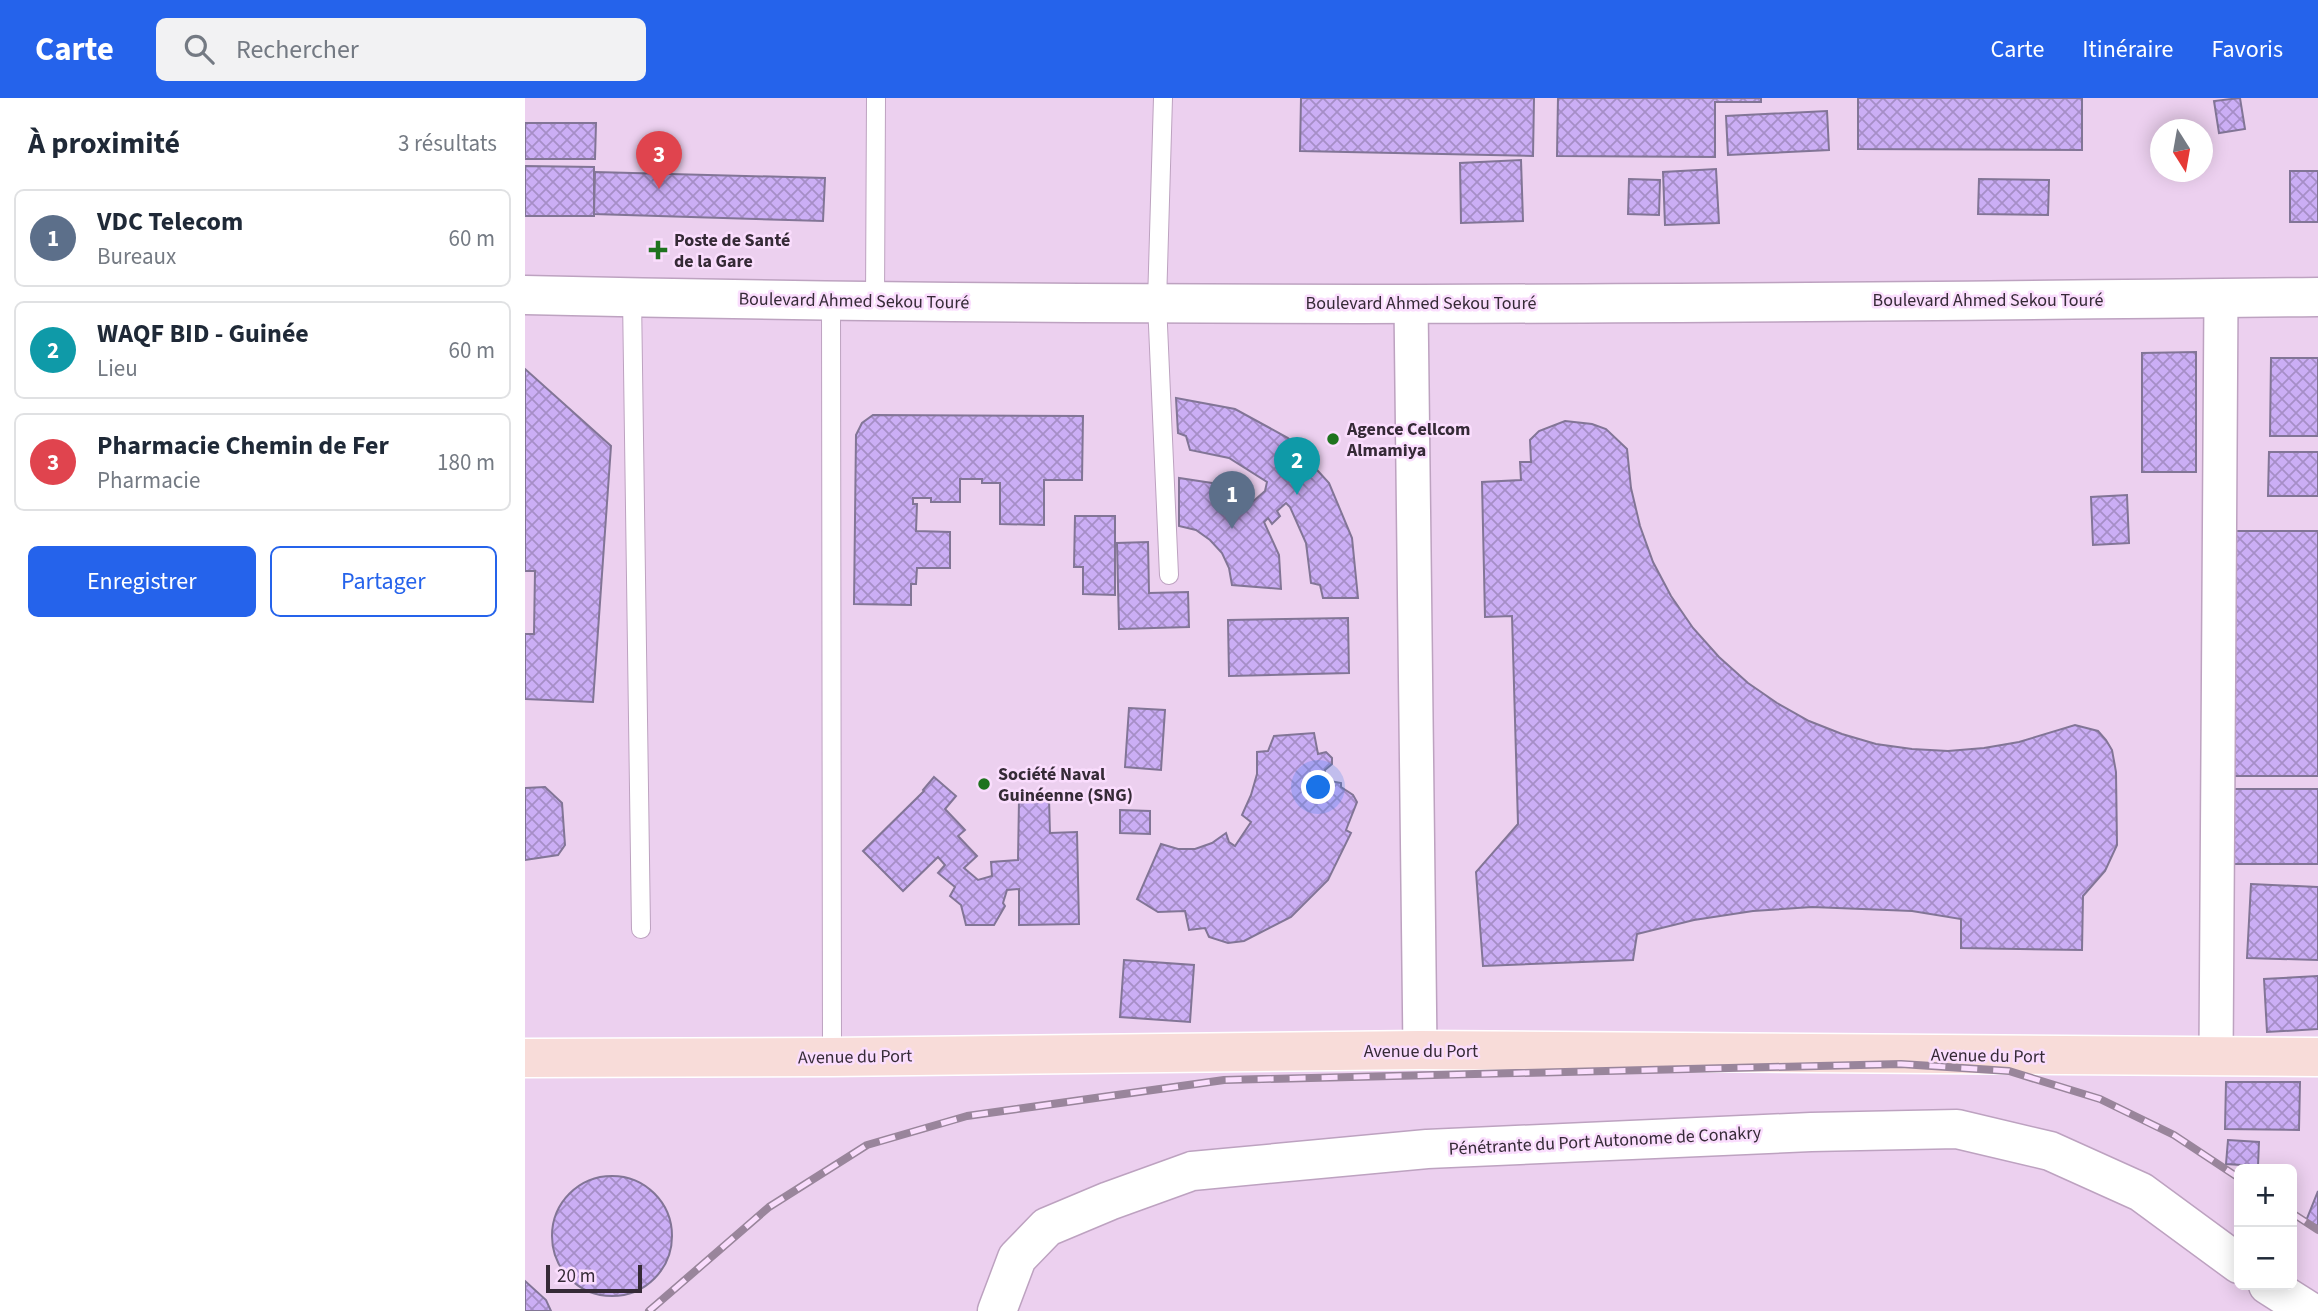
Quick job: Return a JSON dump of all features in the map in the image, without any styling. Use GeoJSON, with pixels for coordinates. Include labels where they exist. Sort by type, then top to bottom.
{"type":"FeatureCollection","features":[{"type":"Feature","properties":{"kind":"main road","name":"Avenue du Port"},"geometry":{"type":"LineString","coordinates":[[525,1058],[1420,1050],[2318,1057]]}},
{"type":"Feature","properties":{"kind":"street","name":"Boulevard Ahmed Sekou Touré"},"geometry":{"type":"LineString","coordinates":[[525,295],[831,302],[1157,303],[2318,297]]}},
{"type":"Feature","properties":{"kind":"street"},"geometry":{"type":"LineString","coordinates":[[2216,1058],[2221,298]]}},
{"type":"Feature","properties":{"kind":"street"},"geometry":{"type":"LineString","coordinates":[[1411,303],[1420,1050]]}},
{"type":"Feature","properties":{"kind":"street","name":"Pénétrante du Port Autonome de Conakry"},"geometry":{"type":"LineString","coordinates":[[997,1311],[1017,1258],[1047,1227],[1192,1171],[1427,1149],[1811,1132],[1957,1129],[2050,1151],[2141,1192],[2234,1260]]}},
{"type":"Feature","properties":{"kind":"street"},"geometry":{"type":"LineString","coordinates":[[2276,1290],[2309,1311]]}},
{"type":"Feature","properties":{"kind":"lane"},"geometry":{"type":"LineString","coordinates":[[875,302],[876,98]]}},
{"type":"Feature","properties":{"kind":"lane"},"geometry":{"type":"LineString","coordinates":[[1163,98],[1157,303],[1170,575]]}},
{"type":"Feature","properties":{"kind":"lane"},"geometry":{"type":"LineString","coordinates":[[632,297],[641,929]]}},
{"type":"Feature","properties":{"kind":"lane"},"geometry":{"type":"LineString","coordinates":[[831,302],[832,1057]]}},
{"type":"Feature","properties":{"kind":"building"},"geometry":{"type":"Polygon","coordinates":[[[1301,98],[1534,98],[1533,156],[1300,151],[1301,98]]]}},
{"type":"Feature","properties":{"kind":"building"},"geometry":{"type":"Polygon","coordinates":[[[1558,98],[1761,98],[1761,102],[1715,102],[1715,157],[1557,156],[1558,98]]]}},
{"type":"Feature","properties":{"kind":"building"},"geometry":{"type":"Polygon","coordinates":[[[1858,98],[2082,98],[2082,150],[1858,149],[1858,98]]]}},
{"type":"Feature","properties":{"kind":"building"},"geometry":{"type":"Polygon","coordinates":[[[2240,98],[2245,129],[2219,133],[2214,101],[2240,98]]]}},
{"type":"Feature","properties":{"kind":"building"},"geometry":{"type":"Polygon","coordinates":[[[1827,111],[1829,150],[1728,155],[1726,116],[1827,111]]]}},
{"type":"Feature","properties":{"kind":"building"},"geometry":{"type":"Polygon","coordinates":[[[525,123],[596,123],[595,159],[525,159],[525,123]]]}},
{"type":"Feature","properties":{"kind":"building"},"geometry":{"type":"Polygon","coordinates":[[[1521,160],[1523,221],[1461,223],[1460,163],[1521,160]]]}},
{"type":"Feature","properties":{"kind":"building"},"geometry":{"type":"Polygon","coordinates":[[[525,166],[594,167],[594,216],[525,216],[525,166]]]}},
{"type":"Feature","properties":{"kind":"building"},"geometry":{"type":"Polygon","coordinates":[[[1716,169],[1719,223],[1665,225],[1663,172],[1716,169]]]}},
{"type":"Feature","properties":{"kind":"building"},"geometry":{"type":"Polygon","coordinates":[[[2290,171],[2318,171],[2318,222],[2290,222],[2290,171]]]}},
{"type":"Feature","properties":{"kind":"building"},"geometry":{"type":"Polygon","coordinates":[[[595,172],[825,178],[823,221],[594,214],[595,172]]]}},
{"type":"Feature","properties":{"kind":"building"},"geometry":{"type":"Polygon","coordinates":[[[1629,179],[1660,180],[1659,215],[1628,214],[1629,179]]]}},
{"type":"Feature","properties":{"kind":"building"},"geometry":{"type":"Polygon","coordinates":[[[1979,179],[2049,180],[2048,215],[1978,214],[1979,179]]]}},
{"type":"Feature","properties":{"kind":"building"},"geometry":{"type":"Polygon","coordinates":[[[2196,352],[2196,472],[2142,472],[2142,353],[2196,352]]]}},
{"type":"Feature","properties":{"kind":"building"},"geometry":{"type":"Polygon","coordinates":[[[2271,358],[2318,358],[2318,436],[2270,436],[2271,358]]]}},
{"type":"Feature","properties":{"kind":"building"},"geometry":{"type":"Polygon","coordinates":[[[525,369],[611,446],[593,702],[525,699],[525,634],[534,634],[535,571],[525,571],[525,369]]]}},
{"type":"Feature","properties":{"kind":"building"},"geometry":{"type":"Polygon","coordinates":[[[1176,398],[1235,409],[1288,438],[1329,483],[1352,538],[1358,598],[1323,598],[1320,585],[1311,583],[1306,543],[1286,503],[1277,511],[1280,516],[1272,524],[1268,518],[1264,522],[1279,555],[1281,589],[1232,585],[1229,568],[1222,553],[1196,530],[1179,526],[1179,478],[1212,483],[1249,505],[1265,491],[1267,482],[1229,458],[1190,450],[1186,436],[1178,433],[1176,398]]]}},
{"type":"Feature","properties":{"kind":"building"},"geometry":{"type":"Polygon","coordinates":[[[873,415],[1083,416],[1082,480],[1044,480],[1044,525],[1000,524],[1000,483],[982,483],[982,479],[960,479],[960,502],[931,502],[931,498],[913,498],[913,504],[917,504],[916,531],[950,532],[950,568],[917,568],[916,584],[911,584],[911,605],[854,604],[856,435],[862,423],[873,415]]]}},
{"type":"Feature","properties":{"kind":"building"},"geometry":{"type":"Polygon","coordinates":[[[1565,421],[1592,424],[1606,429],[1627,449],[1631,488],[1640,526],[1653,562],[1671,596],[1693,628],[1719,657],[1748,683],[1777,703],[1809,721],[1842,734],[1876,744],[1912,749],[1948,751],[1984,748],[2019,742],[2075,725],[2098,731],[2112,750],[2116,772],[2117,845],[2105,871],[2083,896],[2082,950],[1961,948],[1961,919],[1912,911],[1812,907],[1753,911],[1694,920],[1637,934],[1633,960],[1483,966],[1476,872],[1518,824],[1512,616],[1485,617],[1482,482],[1521,480],[1520,462],[1531,462],[1530,440],[1539,431],[1565,421]]]}},
{"type":"Feature","properties":{"kind":"building"},"geometry":{"type":"Polygon","coordinates":[[[2269,452],[2318,452],[2318,496],[2268,496],[2269,452]]]}},
{"type":"Feature","properties":{"kind":"building"},"geometry":{"type":"Polygon","coordinates":[[[2127,495],[2129,543],[2093,545],[2091,497],[2127,495]]]}},
{"type":"Feature","properties":{"kind":"building"},"geometry":{"type":"Polygon","coordinates":[[[1075,516],[1115,516],[1115,595],[1083,594],[1083,567],[1074,567],[1075,516]]]}},
{"type":"Feature","properties":{"kind":"building"},"geometry":{"type":"Polygon","coordinates":[[[2233,531],[2318,531],[2318,776],[2232,776],[2233,531]]]}},
{"type":"Feature","properties":{"kind":"building"},"geometry":{"type":"Polygon","coordinates":[[[1148,542],[1149,593],[1188,592],[1189,627],[1119,629],[1117,543],[1148,542]]]}},
{"type":"Feature","properties":{"kind":"building"},"geometry":{"type":"Polygon","coordinates":[[[1348,618],[1349,673],[1229,676],[1228,620],[1348,618]]]}},
{"type":"Feature","properties":{"kind":"building"},"geometry":{"type":"Polygon","coordinates":[[[1129,708],[1165,710],[1161,770],[1125,767],[1129,708]]]}},
{"type":"Feature","properties":{"kind":"building"},"geometry":{"type":"Polygon","coordinates":[[[1314,733],[1318,754],[1326,752],[1332,758],[1332,764],[1325,770],[1325,780],[1341,783],[1341,787],[1353,795],[1357,802],[1346,830],[1351,833],[1328,880],[1291,917],[1244,941],[1228,943],[1209,937],[1205,928],[1189,930],[1185,911],[1158,912],[1137,899],[1161,844],[1178,849],[1195,849],[1212,843],[1226,833],[1229,842],[1235,846],[1251,822],[1242,815],[1257,774],[1257,752],[1268,751],[1274,736],[1314,733]]]}},
{"type":"Feature","properties":{"kind":"building"},"geometry":{"type":"Polygon","coordinates":[[[934,777],[956,796],[945,809],[965,830],[958,836],[977,856],[964,868],[978,880],[992,876],[991,862],[1018,860],[1019,800],[1049,799],[1050,833],[1077,832],[1079,924],[1019,925],[1019,889],[1007,890],[1003,903],[1005,906],[994,925],[966,925],[961,905],[950,896],[955,887],[938,873],[945,865],[938,857],[903,891],[863,851],[924,791],[934,777]]]}},
{"type":"Feature","properties":{"kind":"building"},"geometry":{"type":"Polygon","coordinates":[[[545,787],[562,803],[565,845],[558,855],[525,860],[525,788],[545,787]]]}},
{"type":"Feature","properties":{"kind":"building"},"geometry":{"type":"Polygon","coordinates":[[[2222,789],[2318,789],[2318,864],[2222,864],[2222,789]]]}},
{"type":"Feature","properties":{"kind":"building"},"geometry":{"type":"Polygon","coordinates":[[[1120,810],[1150,811],[1150,834],[1120,833],[1120,810]]]}},
{"type":"Feature","properties":{"kind":"building"},"geometry":{"type":"Polygon","coordinates":[[[2251,884],[2318,887],[2318,960],[2247,958],[2251,884]]]}},
{"type":"Feature","properties":{"kind":"building"},"geometry":{"type":"Polygon","coordinates":[[[1124,960],[1194,965],[1190,1022],[1120,1017],[1124,960]]]}},
{"type":"Feature","properties":{"kind":"building"},"geometry":{"type":"Polygon","coordinates":[[[2318,976],[2318,1029],[2267,1032],[2264,979],[2318,976]]]}},
{"type":"Feature","properties":{"kind":"building"},"geometry":{"type":"Polygon","coordinates":[[[2226,1082],[2300,1082],[2299,1130],[2225,1129],[2226,1082]]]}},
{"type":"Feature","properties":{"kind":"building"},"geometry":{"type":"Polygon","coordinates":[[[2228,1140],[2259,1142],[2258,1164],[2226,1164],[2228,1140]]]}},
{"type":"Feature","properties":{"kind":"building"},"geometry":{"type":"Polygon","coordinates":[[[612,1176],[635,1180],[655,1193],[668,1213],[672,1236],[668,1259],[655,1279],[635,1292],[612,1296],[589,1292],[569,1279],[556,1259],[552,1236],[556,1213],[569,1193],[589,1180],[612,1176]]]}},
{"type":"Feature","properties":{"kind":"building"},"geometry":{"type":"Polygon","coordinates":[[[2318,1191],[2318,1226],[2306,1221],[2318,1191]]]}},
{"type":"Feature","properties":{"kind":"building"},"geometry":{"type":"Polygon","coordinates":[[[525,1281],[546,1300],[551,1311],[525,1311],[525,1281]]]}},
{"type":"Feature","properties":{"kind":"railway"},"geometry":{"type":"LineString","coordinates":[[649,1311],[769,1207],[867,1145],[967,1116],[1224,1080],[1901,1064],[2009,1071],[2100,1099],[2174,1135],[2234,1175]]}},
{"type":"Feature","properties":{"kind":"railway"},"geometry":{"type":"LineString","coordinates":[[2297,1216],[2318,1230]]}},
{"type":"Feature","properties":{"kind":"place","name":"Pharmacie Chemin de Fer"},"geometry":{"type":"Point","coordinates":[659,189]}},
{"type":"Feature","properties":{"kind":"place","name":"Poste de Santé de la Gare"},"geometry":{"type":"Point","coordinates":[658,250]}},
{"type":"Feature","properties":{"kind":"place","name":"Agence Cellcom Almamiya"},"geometry":{"type":"Point","coordinates":[1333,439]}},
{"type":"Feature","properties":{"kind":"place","name":"WAQF BID - Guinée"},"geometry":{"type":"Point","coordinates":[1297,495]}},
{"type":"Feature","properties":{"kind":"place","name":"VDC Telecom"},"geometry":{"type":"Point","coordinates":[1232,529]}},
{"type":"Feature","properties":{"kind":"place","name":"Société Naval Guinéenne (SNG)"},"geometry":{"type":"Point","coordinates":[984,784]}}]}
